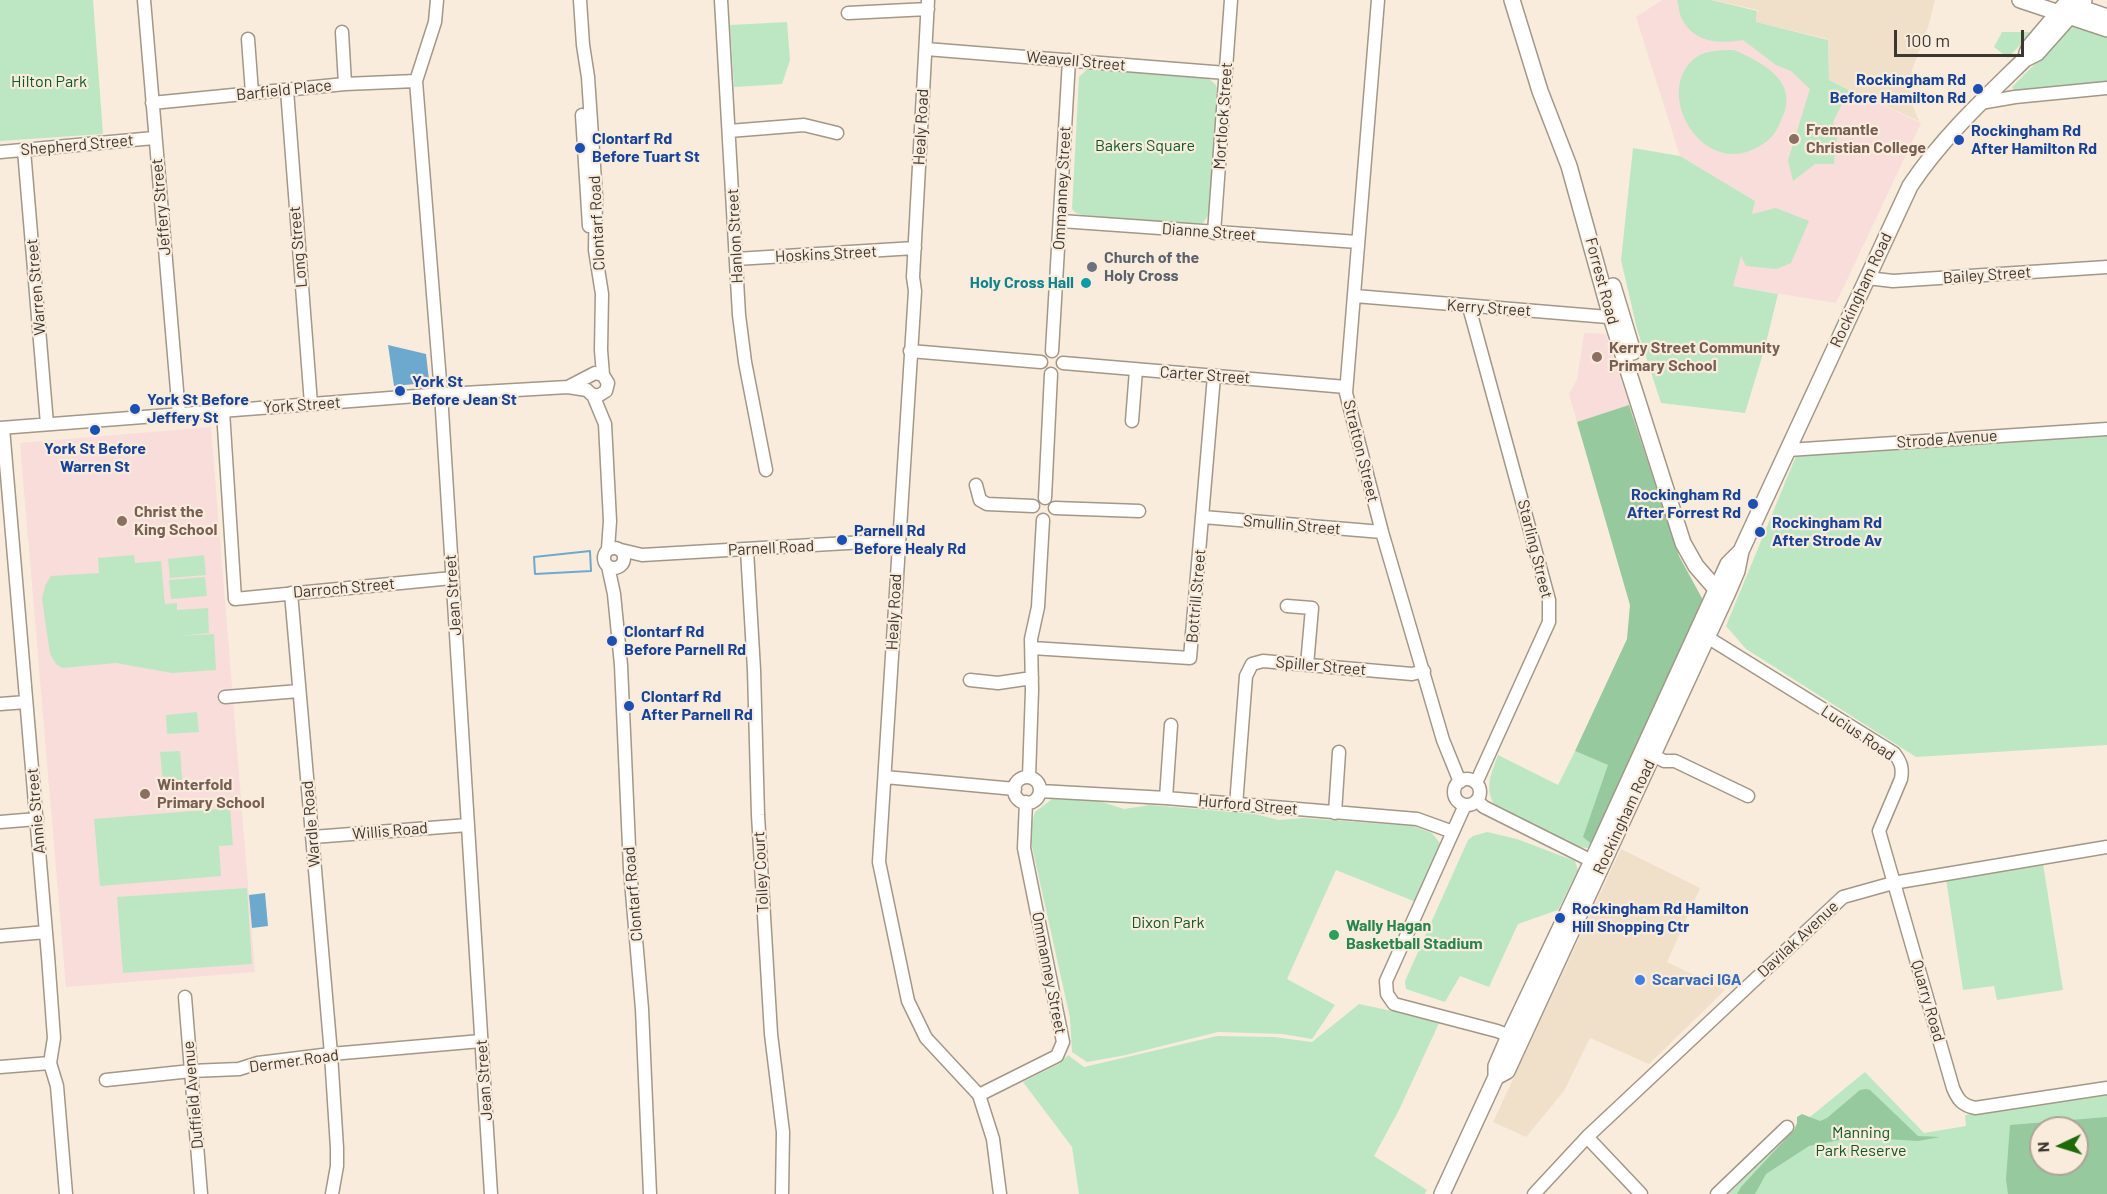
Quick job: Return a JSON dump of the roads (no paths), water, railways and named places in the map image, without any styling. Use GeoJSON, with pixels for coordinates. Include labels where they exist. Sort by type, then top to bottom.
{"type":"FeatureCollection","features":[{"type":"Feature","properties":{"kind":"main road","name":"Forrest Road"},"geometry":{"type":"LineString","coordinates":[[1512,0],[1543,100],[1569,166],[1617,317]]}},
{"type":"Feature","properties":{"kind":"main road","name":"Forrest Road"},"geometry":{"type":"LineString","coordinates":[[1522,0],[1538,63],[1573,160],[1683,543],[1696,566],[1720,582]]}},
{"type":"Feature","properties":{"kind":"main road"},"geometry":{"type":"LineString","coordinates":[[2020,0],[2069,6],[2107,17]]}},
{"type":"Feature","properties":{"kind":"main road"},"geometry":{"type":"LineString","coordinates":[[2069,6],[2107,29]]}},
{"type":"Feature","properties":{"kind":"main road","name":"Rockingham Road"},"geometry":{"type":"LineString","coordinates":[[1597,863],[1653,755],[1737,571],[1741,551],[1916,177],[1942,143],[2025,59],[2030,46],[2069,6]]}},
{"type":"Feature","properties":{"kind":"main road","name":"Rockingham Road"},"geometry":{"type":"LineString","coordinates":[[1442,1194],[1496,1077],[1507,1071],[1515,1038],[1597,863],[1728,564],[1741,551]]}},
{"type":"Feature","properties":{"kind":"street","name":"Jeffery Street"},"geometry":{"type":"LineString","coordinates":[[144,0],[179,414]]}},
{"type":"Feature","properties":{"kind":"street","name":"Jean Street"},"geometry":{"type":"LineString","coordinates":[[438,0],[435,22],[416,81],[441,394],[491,1194]]}},
{"type":"Feature","properties":{"kind":"street","name":"Clontarf Road"},"geometry":{"type":"LineString","coordinates":[[576,0],[594,301],[594,384],[606,432],[610,521],[616,549]]}},
{"type":"Feature","properties":{"kind":"street","name":"Clontarf Road"},"geometry":{"type":"LineString","coordinates":[[580,0],[596,196],[595,250],[602,294],[601,350],[594,384]]}},
{"type":"Feature","properties":{"kind":"street","name":"Hanlon Street"},"geometry":{"type":"LineString","coordinates":[[721,0],[739,315],[745,362],[766,470]]}},
{"type":"Feature","properties":{"kind":"street","name":"Mortlock Street"},"geometry":{"type":"LineString","coordinates":[[1214,233],[1231,0]]}},
{"type":"Feature","properties":{"kind":"street","name":"Stratton Street"},"geometry":{"type":"LineString","coordinates":[[1378,0],[1346,387],[1347,400],[1382,532],[1443,740],[1461,782]]}},
{"type":"Feature","properties":{"kind":"street"},"geometry":{"type":"LineString","coordinates":[[848,13],[928,4]]}},
{"type":"Feature","properties":{"kind":"street","name":"Healy Road"},"geometry":{"type":"LineString","coordinates":[[928,4],[913,277],[915,291],[879,862],[908,1001],[926,1038],[979,1095],[993,1139],[1000,1194]]}},
{"type":"Feature","properties":{"kind":"street"},"geometry":{"type":"LineString","coordinates":[[342,32],[345,84]]}},
{"type":"Feature","properties":{"kind":"street"},"geometry":{"type":"LineString","coordinates":[[248,39],[252,93]]}},
{"type":"Feature","properties":{"kind":"street","name":"Weavell Street"},"geometry":{"type":"LineString","coordinates":[[926,49],[1226,73]]}},
{"type":"Feature","properties":{"kind":"street","name":"Ommanney Street"},"geometry":{"type":"LineString","coordinates":[[1052,351],[1069,60]]}},
{"type":"Feature","properties":{"kind":"street","name":"Barfield Place"},"geometry":{"type":"LineString","coordinates":[[152,102],[345,84],[416,81]]}},
{"type":"Feature","properties":{"kind":"street"},"geometry":{"type":"LineString","coordinates":[[1980,103],[2015,97],[2107,88]]}},
{"type":"Feature","properties":{"kind":"street","name":"Long Street"},"geometry":{"type":"LineString","coordinates":[[287,90],[311,404]]}},
{"type":"Feature","properties":{"kind":"street"},"geometry":{"type":"LineString","coordinates":[[729,131],[804,125],[837,133]]}},
{"type":"Feature","properties":{"kind":"street","name":"Shepherd Street"},"geometry":{"type":"LineString","coordinates":[[0,152],[154,138]]}},
{"type":"Feature","properties":{"kind":"street","name":"Warren Street"},"geometry":{"type":"LineString","coordinates":[[24,150],[47,424]]}},
{"type":"Feature","properties":{"kind":"street","name":"Dianne Street"},"geometry":{"type":"LineString","coordinates":[[1061,220],[1358,242]]}},
{"type":"Feature","properties":{"kind":"street","name":"Hoskins Street"},"geometry":{"type":"LineString","coordinates":[[736,259],[915,248]]}},
{"type":"Feature","properties":{"kind":"street","name":"Bailey Street"},"geometry":{"type":"LineString","coordinates":[[1867,278],[1893,281],[2107,267]]}},
{"type":"Feature","properties":{"kind":"street","name":"Kerry Street"},"geometry":{"type":"LineString","coordinates":[[1354,296],[1469,307],[1617,317]]}},
{"type":"Feature","properties":{"kind":"street","name":"Starling Street"},"geometry":{"type":"LineString","coordinates":[[1469,307],[1549,600],[1549,622],[1476,783]]}},
{"type":"Feature","properties":{"kind":"street"},"geometry":{"type":"LineString","coordinates":[[910,351],[1041,362]]}},
{"type":"Feature","properties":{"kind":"street"},"geometry":{"type":"LineString","coordinates":[[1052,351],[1060,355],[1063,363],[1059,371],[1051,374],[1043,370],[1041,362],[1044,354],[1052,351]]}},
{"type":"Feature","properties":{"kind":"street","name":"Carter Street"},"geometry":{"type":"LineString","coordinates":[[1063,363],[1346,387]]}},
{"type":"Feature","properties":{"kind":"street"},"geometry":{"type":"LineString","coordinates":[[1132,421],[1136,370]]}},
{"type":"Feature","properties":{"kind":"street"},"geometry":{"type":"LineString","coordinates":[[1045,498],[1051,374]]}},
{"type":"Feature","properties":{"kind":"street","name":"Bottrill Street"},"geometry":{"type":"LineString","coordinates":[[1032,648],[1190,658],[1214,376]]}},
{"type":"Feature","properties":{"kind":"street","name":"York Street"},"geometry":{"type":"LineString","coordinates":[[1,428],[594,384]]}},
{"type":"Feature","properties":{"kind":"street","name":"Darroch Street"},"geometry":{"type":"LineString","coordinates":[[223,411],[235,599],[452,578]]}},
{"type":"Feature","properties":{"kind":"street","name":"Annie Street"},"geometry":{"type":"LineString","coordinates":[[1,428],[46,932],[54,1038],[50,1063],[57,1086],[66,1194]]}},
{"type":"Feature","properties":{"kind":"street","name":"Strode Avenue"},"geometry":{"type":"LineString","coordinates":[[1788,450],[2107,429]]}},
{"type":"Feature","properties":{"kind":"street"},"geometry":{"type":"LineString","coordinates":[[976,485],[980,500],[987,504],[1033,506]]}},
{"type":"Feature","properties":{"kind":"street"},"geometry":{"type":"LineString","coordinates":[[1040,498],[1045,498],[1050,499],[1055,508],[1053,514],[1043,520],[1037,517],[1033,506],[1040,498]]}},
{"type":"Feature","properties":{"kind":"street"},"geometry":{"type":"LineString","coordinates":[[1055,508],[1139,511]]}},
{"type":"Feature","properties":{"kind":"street","name":"Smullin Street"},"geometry":{"type":"LineString","coordinates":[[1203,517],[1382,532]]}},
{"type":"Feature","properties":{"kind":"street"},"geometry":{"type":"LineString","coordinates":[[1029,777],[1031,639],[1038,607],[1043,520]]}},
{"type":"Feature","properties":{"kind":"street","name":"Parnell Road"},"geometry":{"type":"LineString","coordinates":[[616,549],[642,555],[899,540]]}},
{"type":"Feature","properties":{"kind":"street"},"geometry":{"type":"LineString","coordinates":[[616,549],[624,557],[617,565],[604,557],[616,549]]}},
{"type":"Feature","properties":{"kind":"street","name":"Tolley Court"},"geometry":{"type":"LineString","coordinates":[[747,550],[754,670],[758,816],[771,1034],[783,1132],[782,1194]]}},
{"type":"Feature","properties":{"kind":"street","name":"Parnell Road"},"geometry":{"type":"LineString","coordinates":[[617,565],[642,555]]}},
{"type":"Feature","properties":{"kind":"street","name":"Clontarf Road"},"geometry":{"type":"LineString","coordinates":[[617,565],[614,594],[621,665],[630,869],[641,998],[650,1194]]}},
{"type":"Feature","properties":{"kind":"street","name":"Wardle Road"},"geometry":{"type":"LineString","coordinates":[[291,593],[331,1054],[337,1148],[332,1194]]}},
{"type":"Feature","properties":{"kind":"street"},"geometry":{"type":"LineString","coordinates":[[1287,606],[1312,608],[1307,665]]}},
{"type":"Feature","properties":{"kind":"street","name":"Lucius Road"},"geometry":{"type":"LineString","coordinates":[[1707,637],[1894,753],[1902,771],[1901,779],[1879,831],[1893,883]]}},
{"type":"Feature","properties":{"kind":"street","name":"Spiller Street"},"geometry":{"type":"LineString","coordinates":[[1236,805],[1246,676],[1252,664],[1263,661],[1412,674],[1424,671]]}},
{"type":"Feature","properties":{"kind":"street"},"geometry":{"type":"LineString","coordinates":[[970,680],[998,683],[1032,678]]}},
{"type":"Feature","properties":{"kind":"street"},"geometry":{"type":"LineString","coordinates":[[225,697],[299,691]]}},
{"type":"Feature","properties":{"kind":"street"},"geometry":{"type":"LineString","coordinates":[[0,704],[26,702]]}},
{"type":"Feature","properties":{"kind":"street"},"geometry":{"type":"LineString","coordinates":[[1166,798],[1171,725]]}},
{"type":"Feature","properties":{"kind":"street"},"geometry":{"type":"LineString","coordinates":[[1335,813],[1339,753]]}},
{"type":"Feature","properties":{"kind":"street"},"geometry":{"type":"LineString","coordinates":[[1653,755],[1664,761],[1675,761],[1748,795]]}},
{"type":"Feature","properties":{"kind":"street"},"geometry":{"type":"LineString","coordinates":[[885,777],[1015,789]]}},
{"type":"Feature","properties":{"kind":"street"},"geometry":{"type":"LineString","coordinates":[[1029,777],[1035,779],[1039,784],[1040,791],[1038,797],[1032,802],[1026,802],[1016,795],[1015,789],[1022,778],[1029,777]]}},
{"type":"Feature","properties":{"kind":"street"},"geometry":{"type":"LineString","coordinates":[[1515,1038],[1394,1004],[1387,994],[1386,981],[1453,832],[1471,803],[1480,790],[1476,783],[1469,780],[1461,782],[1455,793],[1458,800],[1471,803],[1484,807],[1597,863]]}},
{"type":"Feature","properties":{"kind":"street","name":"Hurford Street"},"geometry":{"type":"LineString","coordinates":[[1040,791],[1166,798],[1417,819],[1453,832]]}},
{"type":"Feature","properties":{"kind":"street","name":"Ommanney Street"},"geometry":{"type":"LineString","coordinates":[[979,1095],[1057,1056],[1063,1042],[1024,848],[1026,802]]}},
{"type":"Feature","properties":{"kind":"street"},"geometry":{"type":"LineString","coordinates":[[0,822],[37,819]]}},
{"type":"Feature","properties":{"kind":"street","name":"Willis Road"},"geometry":{"type":"LineString","coordinates":[[313,837],[468,825]]}},
{"type":"Feature","properties":{"kind":"street","name":"Davilak Avenue"},"geometry":{"type":"LineString","coordinates":[[1534,1194],[1587,1137],[1843,897],[1893,883],[2107,846]]}},
{"type":"Feature","properties":{"kind":"street","name":"Quarry Road"},"geometry":{"type":"LineString","coordinates":[[1893,883],[1953,1088],[1959,1100],[1966,1106],[1975,1108],[2107,1088]]}},
{"type":"Feature","properties":{"kind":"street"},"geometry":{"type":"LineString","coordinates":[[0,936],[46,932]]}},
{"type":"Feature","properties":{"kind":"street","name":"Duffield Avenue"},"geometry":{"type":"LineString","coordinates":[[185,997],[201,1194]]}},
{"type":"Feature","properties":{"kind":"street","name":"Dermer Road"},"geometry":{"type":"LineString","coordinates":[[106,1080],[191,1071],[239,1069],[258,1063],[331,1054],[481,1041]]}},
{"type":"Feature","properties":{"kind":"street"},"geometry":{"type":"LineString","coordinates":[[0,1067],[50,1063]]}},
{"type":"Feature","properties":{"kind":"street"},"geometry":{"type":"LineString","coordinates":[[1717,1194],[1787,1127]]}},
{"type":"Feature","properties":{"kind":"street"},"geometry":{"type":"LineString","coordinates":[[1587,1137],[1641,1194]]}},
{"type":"Feature","properties":{"kind":"street"},"geometry":{"type":"LineString","coordinates":[[994,1194],[1000,1194]]}},
{"type":"Feature","properties":{"kind":"water"},"geometry":{"type":"Polygon","coordinates":[[[388,345],[426,354],[429,380],[426,383],[394,386],[388,345]]]}},
{"type":"Feature","properties":{"kind":"water"},"geometry":{"type":"Polygon","coordinates":[[[265,893],[268,926],[252,928],[249,895],[265,893]]]}},
{"type":"Feature","properties":{"kind":"waterway"},"geometry":{"type":"LineString","coordinates":[[590,551],[591,571],[535,574],[534,557],[590,551]]}},
{"type":"Feature","properties":{"kind":"place","name":"Rockingham Rd Before Hamilton Rd"},"geometry":{"type":"Point","coordinates":[1978,89]}},
{"type":"Feature","properties":{"kind":"place","name":"Fremantle Christian College"},"geometry":{"type":"Point","coordinates":[1794,139]}},
{"type":"Feature","properties":{"kind":"place","name":"Rockingham Rd After Hamilton Rd"},"geometry":{"type":"Point","coordinates":[1959,140]}},
{"type":"Feature","properties":{"kind":"place","name":"Clontarf Rd Before Tuart St"},"geometry":{"type":"Point","coordinates":[580,148]}},
{"type":"Feature","properties":{"kind":"place","name":"Church of the Holy Cross"},"geometry":{"type":"Point","coordinates":[1092,267]}},
{"type":"Feature","properties":{"kind":"place","name":"Holy Cross Hall"},"geometry":{"type":"Point","coordinates":[1086,283]}},
{"type":"Feature","properties":{"kind":"place","name":"Kerry Street Community Primary School"},"geometry":{"type":"Point","coordinates":[1597,357]}},
{"type":"Feature","properties":{"kind":"place","name":"York St Before Jean St"},"geometry":{"type":"Point","coordinates":[400,391]}},
{"type":"Feature","properties":{"kind":"place","name":"York St Before Jeffery St"},"geometry":{"type":"Point","coordinates":[135,409]}},
{"type":"Feature","properties":{"kind":"place","name":"York St Before Warren St"},"geometry":{"type":"Point","coordinates":[95,430]}},
{"type":"Feature","properties":{"kind":"place","name":"Rockingham Rd After Forrest Rd"},"geometry":{"type":"Point","coordinates":[1753,504]}},
{"type":"Feature","properties":{"kind":"place","name":"Christ the King School"},"geometry":{"type":"Point","coordinates":[122,521]}},
{"type":"Feature","properties":{"kind":"place","name":"Rockingham Rd After Strode Av"},"geometry":{"type":"Point","coordinates":[1760,532]}},
{"type":"Feature","properties":{"kind":"place","name":"Parnell Rd Before Healy Rd"},"geometry":{"type":"Point","coordinates":[842,540]}},
{"type":"Feature","properties":{"kind":"place","name":"Clontarf Rd Before Parnell Rd"},"geometry":{"type":"Point","coordinates":[612,641]}},
{"type":"Feature","properties":{"kind":"place","name":"Clontarf Rd After Parnell Rd"},"geometry":{"type":"Point","coordinates":[629,706]}},
{"type":"Feature","properties":{"kind":"place","name":"Winterfold Primary School"},"geometry":{"type":"Point","coordinates":[145,794]}},
{"type":"Feature","properties":{"kind":"place","name":"Rockingham Rd Hamilton Hill Shopping Ctr"},"geometry":{"type":"Point","coordinates":[1560,918]}},
{"type":"Feature","properties":{"kind":"place","name":"Wally Hagan Basketball Stadium"},"geometry":{"type":"Point","coordinates":[1334,935]}},
{"type":"Feature","properties":{"kind":"place","name":"Scarvaci IGA"},"geometry":{"type":"Point","coordinates":[1640,980]}},
{"type":"Feature","properties":{"kind":"park label","name":"Hilton Park"},"geometry":{"type":"Point","coordinates":[49,82]}},
{"type":"Feature","properties":{"kind":"park label","name":"Bakers Square"},"geometry":{"type":"Point","coordinates":[1145,146]}},
{"type":"Feature","properties":{"kind":"park label","name":"Dixon Park"},"geometry":{"type":"Point","coordinates":[1168,923]}},
{"type":"Feature","properties":{"kind":"park label","name":"Manning Park Reserve"},"geometry":{"type":"Point","coordinates":[1861,1142]}}]}
